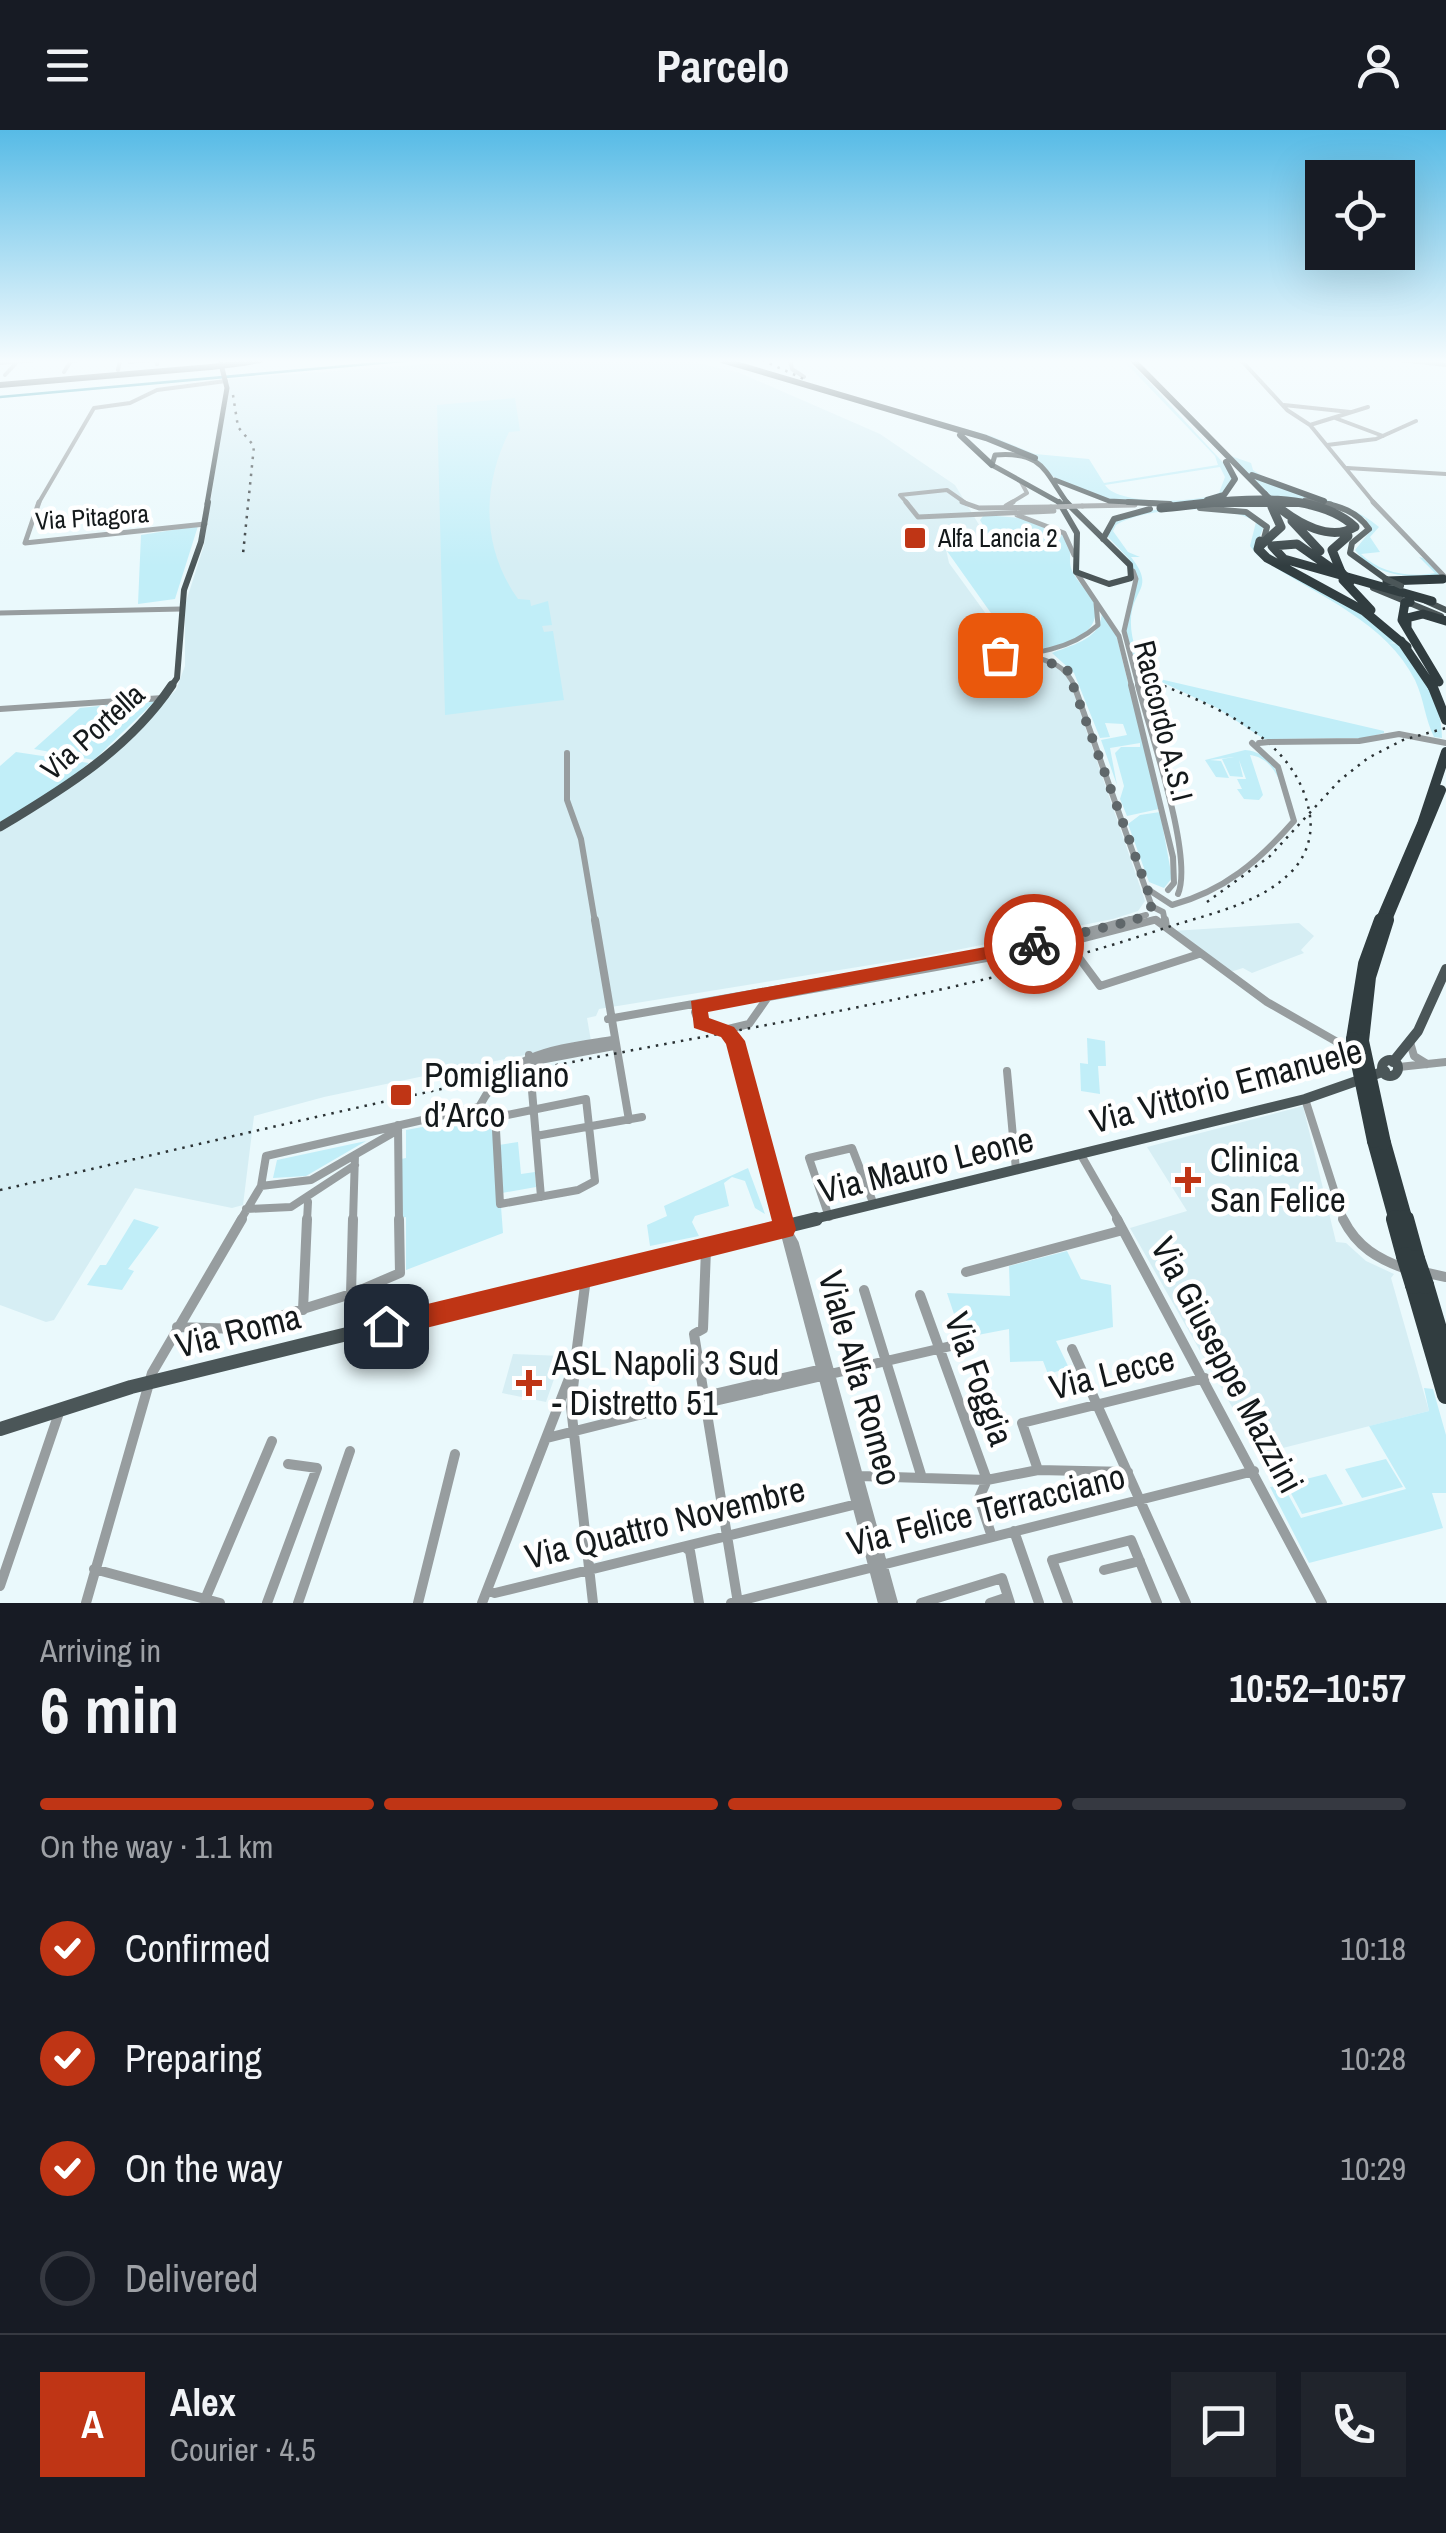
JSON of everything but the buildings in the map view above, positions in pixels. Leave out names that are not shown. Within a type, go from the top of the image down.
[{"type":"highway","points":[[944,429],[970,442],[992,465]]},
{"type":"highway","points":[[955,429],[1035,458]]},
{"type":"highway","points":[[1161,506],[1301,504],[1340,514],[1354,527],[1350,531],[1326,532],[1302,524],[1276,505],[1262,494],[1197,429]]},
{"type":"highway","points":[[1161,506],[1224,494],[1235,479],[1227,459]]},
{"type":"highway","points":[[1227,459],[1260,480],[1342,508]]},
{"type":"highway","points":[[1276,505],[1316,504],[1354,518],[1360,528],[1332,550],[1346,577],[1432,682],[1446,720]]},
{"type":"highway","points":[[1276,505],[1281,527],[1258,549],[1266,558],[1340,595],[1407,647]]},
{"type":"highway","points":[[1276,505],[1418,652],[1441,686]]},
{"type":"highway","points":[[1433,603],[1284,559],[1272,546],[1298,544],[1346,577],[1398,582],[1445,578]]},
{"type":"highway","points":[[1433,603],[1408,603],[1400,614],[1446,698]]},
{"type":"highway","points":[[1407,628],[1406,618],[1414,614],[1446,620]]},
{"type":"highway","points":[[1446,752],[1368,948],[1358,984],[1358,1040],[1379,1142],[1446,1395]]},
{"type":"highway","points":[[1358,1040],[1370,973],[1446,777]]},
{"type":"highway","points":[[1419,1285],[1446,1356]]},
{"type":"main road","name":"Via Portella","points":[[0,827],[88,774],[165,698],[179,672],[181,610],[187,574],[205,524],[216,429]]},
{"type":"main road","points":[[1001,453],[1035,458],[1067,503],[1133,571],[1130,578],[1109,584],[1076,572],[1077,534],[1070,514],[1043,491],[992,465],[992,458],[1001,453]]},
{"type":"main road","points":[[1050,476],[1088,496],[1253,514],[1266,523],[1261,543],[1266,552],[1283,561],[1346,577],[1446,620]]},
{"type":"main road","points":[[1103,539],[1105,528],[1116,516],[1161,506],[1276,505],[1310,500],[1342,508],[1368,524],[1354,552],[1374,568],[1409,579],[1445,578]]},
{"type":"main road","points":[[1361,538],[1349,549],[1352,556],[1446,608]]},
{"type":"main road","points":[[1390,1066],[1410,1042],[1446,969]]},
{"type":"main road","name":"Via Vittorio Emanuele","points":[[1081,1154],[1305,1099],[1390,1066]]},
{"type":"main road","name":"Via Mauro Leone","points":[[785,1229],[1081,1154]]},
{"type":"main road","name":"Via Roma","points":[[0,1429],[150,1382],[785,1229]]},
{"type":"street","name":"Via Pitagora","points":[[82,429],[33,513],[26,543],[205,524]]},
{"type":"street","points":[[1313,429],[1382,513],[1445,578]]},
{"type":"street","points":[[1364,429],[1384,436]]},
{"type":"street","points":[[1326,444],[1384,436],[1399,429]]},
{"type":"street","points":[[1346,468],[1446,474]]},
{"type":"street","points":[[991,511],[1016,502],[1027,492],[1012,476]]},
{"type":"street","points":[[1074,555],[1072,541],[1055,526],[1030,517],[991,511],[964,504],[952,491],[900,496],[918,517],[991,511],[1161,506]]},
{"type":"street","name":"Raccordo A.S.I","points":[[1133,571],[1136,578],[1124,630],[1180,847],[1183,882]]},
{"type":"street","name":"Raccordo A.S.I","points":[[1076,572],[1108,614],[1118,636],[1173,858],[1174,882],[1164,895]]},
{"type":"street","points":[[979,658],[1049,649],[1081,640],[1098,624],[1098,607],[1088,589]]},
{"type":"street","points":[[0,613],[181,610]]},
{"type":"street","points":[[1049,649],[1045,654],[1075,684],[1147,886],[1154,916],[1169,933],[1323,1038],[1390,1066],[1442,1063]]},
{"type":"street","points":[[1020,652],[1058,664]]},
{"type":"street","points":[[0,709],[165,698]]},
{"type":"street","points":[[1147,886],[1178,899],[1196,898],[1246,872],[1294,821],[1278,767],[1252,743],[1359,741],[1399,734],[1446,743]]},
{"type":"street","points":[[568,753],[566,800],[581,839],[608,1019],[629,1120]]},
{"type":"street","points":[[1183,882],[1184,892],[1196,898]]},
{"type":"street","points":[[723,1031],[751,1023],[768,997],[1068,943],[1154,916],[1178,899],[1183,882]]},
{"type":"street","points":[[1164,895],[1178,899]]},
{"type":"street","points":[[608,1019],[1081,935],[1154,916],[1164,895]]},
{"type":"street","points":[[1154,916],[1169,933]]},
{"type":"street","points":[[1068,943],[1100,986],[1197,955]]},
{"type":"street","points":[[754,994],[760,1007]]},
{"type":"street","points":[[696,1018],[702,1003]]},
{"type":"street","points":[[679,1007],[735,1041],[740,1027]]},
{"type":"street","name":"Viale Alfa Romeo","points":[[735,1041],[785,1229],[793,1240],[857,1504],[893,1603]]},
{"type":"street","points":[[1410,1042],[1418,1060],[1442,1063]]},
{"type":"street","points":[[479,1108],[502,1069],[529,1058],[613,1043]]},
{"type":"street","points":[[529,1058],[542,1197]]},
{"type":"street","points":[[1006,1071],[1016,1171]]},
{"type":"street","points":[[86,1603],[150,1382],[176,1327],[260,1186],[266,1156],[479,1108],[506,1114],[586,1099],[594,1181],[578,1190],[500,1204],[496,1130]]},
{"type":"street","points":[[1305,1099],[1338,1218],[1356,1244],[1388,1265],[1446,1277]]},
{"type":"street","points":[[536,1136],[642,1117]]},
{"type":"street","points":[[244,1212],[270,1213],[308,1201],[398,1128]]},
{"type":"street","points":[[176,1327],[239,1329],[391,1279],[402,1269],[398,1128]]},
{"type":"street","points":[[830,1218],[809,1158],[852,1148],[875,1206]]},
{"type":"street","name":"Via Giuseppe Mazzini","points":[[1081,1154],[1205,1378],[1322,1603]]},
{"type":"street","points":[[260,1186],[311,1180],[355,1160]]},
{"type":"street","points":[[350,1294],[355,1160]]},
{"type":"street","points":[[303,1310],[308,1201]]},
{"type":"street","points":[[966,1272],[1123,1230]]},
{"type":"street","points":[[706,1248],[703,1329],[694,1334],[735,1602]]},
{"type":"street","points":[[586,1276],[571,1408],[593,1603]]},
{"type":"street","points":[[864,1290],[922,1478]]},
{"type":"street","name":"Via Foggia","points":[[920,1295],[987,1480],[979,1498],[992,1537]]},
{"type":"street","points":[[706,1399],[964,1343]]},
{"type":"street","points":[[1072,1349],[1186,1603]]},
{"type":"street","points":[[482,1603],[575,1363]]},
{"type":"street","name":"Viale Alfa Romeo","points":[[825,1371],[860,1476],[878,1565]]},
{"type":"street","name":"Via Lecce","points":[[1038,1470],[1022,1423],[1205,1378]]},
{"type":"street","points":[[547,1438],[675,1406]]},
{"type":"street","points":[[0,1586],[60,1408]]},
{"type":"street","points":[[555,1411],[571,1408]]},
{"type":"street","points":[[206,1597],[272,1442]]},
{"type":"street","points":[[298,1603],[350,1451]]},
{"type":"street","points":[[418,1603],[455,1454]]},
{"type":"street","points":[[267,1603],[316,1468],[288,1464]]},
{"type":"street","points":[[860,1476],[987,1480],[1038,1470],[1128,1472]]},
{"type":"street","name":"Via Felice Terracciano","points":[[735,1602],[1254,1470]]},
{"type":"street","name":"Via Quattro Novembre","points":[[487,1590],[495,1594],[590,1572],[857,1504]]},
{"type":"street","points":[[1014,1531],[1039,1603]]},
{"type":"street","points":[[1068,1603],[1052,1560],[1130,1540],[1158,1603]]},
{"type":"street","points":[[688,1549],[699,1603]]},
{"type":"street","points":[[1104,1570],[1140,1561]]},
{"type":"street","points":[[878,1565],[883,1603]]},
{"type":"street","points":[[94,1569],[220,1603]]},
{"type":"street","points":[[921,1603],[1002,1578],[1009,1600],[990,1603]]},
{"type":"shaded area","points":[[222,429],[868,429],[955,485],[987,538],[983,542],[945,545],[949,563],[1013,651],[1058,664],[1067,674],[1145,901],[1138,911],[1113,919],[926,956],[599,1009],[596,1016],[587,1018],[591,1041],[324,1097],[254,1116],[243,1205],[232,1208],[135,1188],[54,1320],[46,1322],[0,1305],[0,830],[87,777],[176,690],[185,666],[185,605],[204,545]]},
{"type":"shaded area","points":[[438,429],[520,429],[509,432],[494,473],[489,515],[492,537],[497,558],[518,599],[530,600],[531,606],[548,601],[552,625],[542,626],[544,632],[553,631],[564,700],[445,715]]},
{"type":"shaded area","points":[[956,429],[991,436],[1035,454],[1089,459],[1104,483],[1218,465],[1215,456],[1189,429],[1228,468],[1233,477],[1223,494],[1188,503],[1120,501],[1079,491],[1008,444]],"holes":[[[1220,467],[1225,477],[1219,493],[1178,500],[1142,499],[1125,497],[1105,485]]]},
{"type":"shaded area","points":[[1231,456],[1251,463],[1253,470],[1268,479],[1350,509],[1365,517],[1379,527],[1370,537],[1380,552],[1361,554],[1377,566],[1405,574],[1435,573],[1419,557],[1443,577],[1395,574],[1373,566],[1355,550],[1371,530],[1365,518],[1318,500],[1274,499]]},
{"type":"shaded area","points":[[1147,510],[1245,512],[1264,526],[1256,546],[1361,610],[1398,642],[1389,643],[1400,644],[1429,688],[1439,712],[1442,738],[1434,737],[1415,680],[1385,640],[1344,608],[1257,555],[1250,546],[1256,522],[1227,512],[1165,511],[1116,525],[1113,531],[1128,552],[1140,557],[1131,557],[1142,576],[1131,620],[1144,674],[1138,673],[1126,631],[1127,610],[1138,579],[1128,558],[1107,536],[1110,523]]},
{"type":"shaded area","points":[[984,515],[1033,519],[1068,537],[1071,568],[1095,608],[1089,629],[1053,647],[1015,647],[947,551],[992,541],[980,520]]},
{"type":"shaded area","points":[[198,526],[175,599],[138,604],[141,535]]},
{"type":"shaded area","points":[[1102,608],[1116,634],[1159,809],[1127,816],[1120,799],[1124,786],[1115,753],[1121,747],[1140,747],[1140,743],[1110,748],[1117,785],[1101,740],[1127,735],[1123,724],[1105,723],[1110,737],[1100,738],[1074,673],[1052,653],[1093,633]]},
{"type":"shaded area","points":[[1151,677],[1384,733],[1365,738],[1264,739],[1217,708]]},
{"type":"shaded area","points":[[156,700],[94,760],[34,749],[80,708]]},
{"type":"shaded area","points":[[1245,750],[1272,764],[1282,783],[1291,814],[1278,777],[1267,763],[1250,755],[1263,795],[1259,800],[1244,799],[1237,789],[1242,789],[1237,779],[1246,779],[1239,760],[1243,777],[1230,776],[1222,759],[1234,757],[1210,760],[1221,761],[1229,778],[1216,777],[1205,760]]},
{"type":"shaded area","points":[[16,752],[89,763],[58,789],[0,822],[0,766]]},
{"type":"shaded area","points":[[1160,812],[1172,878],[1164,888],[1149,882],[1128,824],[1140,815]]},
{"type":"shaded area","points":[[1299,923],[1314,936],[1301,950],[1304,953],[1252,973],[1243,968],[1227,973],[1172,931]]},
{"type":"shaded area","points":[[1087,1038],[1105,1041],[1106,1066],[1098,1066],[1100,1094],[1081,1091],[1080,1063],[1088,1064]]},
{"type":"shaded area","points":[[1303,1106],[1336,1242],[1346,1243],[1366,1261],[1394,1274],[1391,1278],[1429,1411],[1259,1454],[1130,1228],[1187,1211],[1147,1147]]},
{"type":"shaded area","points":[[494,1114],[503,1233],[406,1270],[406,1217],[400,1218],[401,1159],[406,1158],[406,1130]]},
{"type":"shaded area","points":[[366,1141],[306,1176],[273,1178],[277,1160]]},
{"type":"shaded area","points":[[518,1142],[521,1174],[535,1172],[536,1187],[502,1193],[499,1145]]},
{"type":"shaded area","points":[[748,1168],[765,1214],[755,1208],[745,1181],[732,1177],[724,1183],[729,1206],[695,1216],[692,1222],[699,1236],[650,1246],[647,1225],[667,1216],[664,1206]]},
{"type":"shaded area","points":[[134,1219],[159,1227],[128,1269],[134,1271],[122,1290],[87,1285],[100,1265],[106,1265]]},
{"type":"shaded area","points":[[1067,1251],[1081,1279],[1111,1285],[1113,1327],[1056,1341],[1069,1368],[1048,1374],[1043,1361],[1010,1362],[1009,1329],[962,1338],[947,1293],[1010,1296],[1009,1266]]},
{"type":"shaded area","name":"ASL Napoli 3 Sud - Distretto 51","points":[[513,1354],[562,1356],[546,1402],[502,1393]]},
{"type":"shaded area","points":[[1424,1388],[1433,1389],[1446,1435],[1446,1493],[1432,1493],[1443,1528],[1309,1563],[1270,1487],[1283,1485],[1301,1518],[1406,1489],[1369,1426],[1429,1411]]},
{"type":"shaded area","points":[[1386,1459],[1403,1487],[1362,1498],[1345,1469]]},
{"type":"shaded area","points":[[1326,1474],[1343,1504],[1302,1514],[1286,1484]]},
{"type":"railway","points":[[239,429],[254,446],[243,554]]},
{"type":"railway","points":[[1143,678],[1247,726],[1288,764],[1302,788],[1309,813]]},
{"type":"railway","points":[[1309,813],[1340,780],[1368,758],[1403,740],[1446,728]]},
{"type":"railway","points":[[0,1190],[487,1079],[938,990],[1088,952],[1228,908],[1275,886],[1299,863],[1310,832],[1309,813]]},
{"type":"railway","points":[[1207,902],[1269,857],[1309,813]]},
{"type":"way so far","points":[[1000,655],[1020,652],[1067,669],[1153,905],[1136,920],[1034,944]]},
{"type":"place","name":"Alfa Lancia 2","points":[[915,538]]},
{"type":"place","name":"Pomigliano d’Arco","points":[[401,1095]]},
{"type":"place","name":"Clinica San Felice","points":[[1188,1180]]},
{"type":"place","name":"ASL Napoli 3 Sud - Distretto 51","points":[[529,1383]]},
{"type":"route","points":[[386,1326],[785,1229],[735,1041],[728,1032],[700,1023],[696,1018],[698,1006],[800,984],[1034,944]]}]
